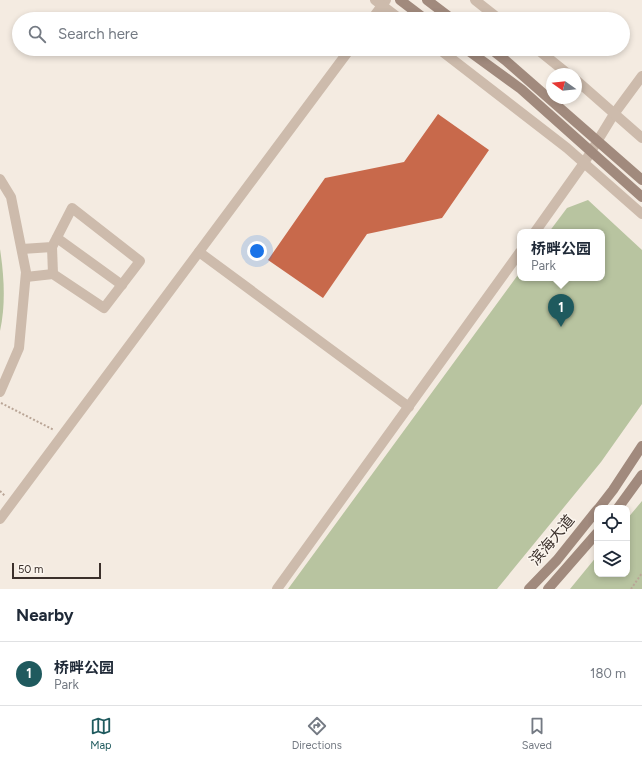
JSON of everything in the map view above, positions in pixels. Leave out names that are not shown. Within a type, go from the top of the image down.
[{"type":"main road","points":[[400,0],[416,12]]},
{"type":"main road","points":[[427,0],[443,12]]},
{"type":"main road","points":[[475,56],[520,90],[642,197]]},
{"type":"main road","points":[[500,56],[642,180]]},
{"type":"main road","name":"滨海大道","points":[[601,505],[642,446]]},
{"type":"main road","points":[[621,505],[642,475]]},
{"type":"main road","name":"滨海大道","points":[[529,589],[557,560],[594,514]]},
{"type":"main road","name":"滨海大道","points":[[548,589],[594,536]]},
{"type":"street","points":[[475,0],[490,12]]},
{"type":"street","points":[[376,12],[381,2],[392,12]]},
{"type":"street","points":[[0,520],[345,56]]},
{"type":"street","points":[[448,56],[584,163],[642,214]]},
{"type":"street","points":[[546,56],[561,68]]},
{"type":"street","points":[[536,229],[584,163],[614,114],[642,76]]},
{"type":"street","points":[[582,85],[642,138]]},
{"type":"street","points":[[0,179],[10,197],[26,272],[19,348],[0,392]]},
{"type":"street","points":[[26,277],[53,274],[104,308],[140,261],[72,208],[54,242],[53,274]]},
{"type":"street","points":[[22,250],[54,242],[122,285]]},
{"type":"street","points":[[199,252],[409,407]]},
{"type":"street","points":[[277,589],[517,256]]},
{"type":"path","points":[[0,402],[63,434]]},
{"type":"path","points":[[631,589],[642,573]]},
{"type":"green space","points":[[588,200],[642,250],[642,404],[601,462],[497,589],[288,589],[517,276],[517,281],[605,281],[605,229],[551,229],[567,208]]},
{"type":"green space","points":[[0,249],[4,290],[0,331]]},
{"type":"green space","points":[[642,501],[642,589],[570,589],[594,560],[594,577],[630,577],[630,515]]},
{"type":"building","points":[[438,114],[489,150],[442,218],[367,234],[323,298],[268,260],[325,178],[404,162]]},
{"type":"place","name":"桥畔公园","points":[[561,327]]}]
